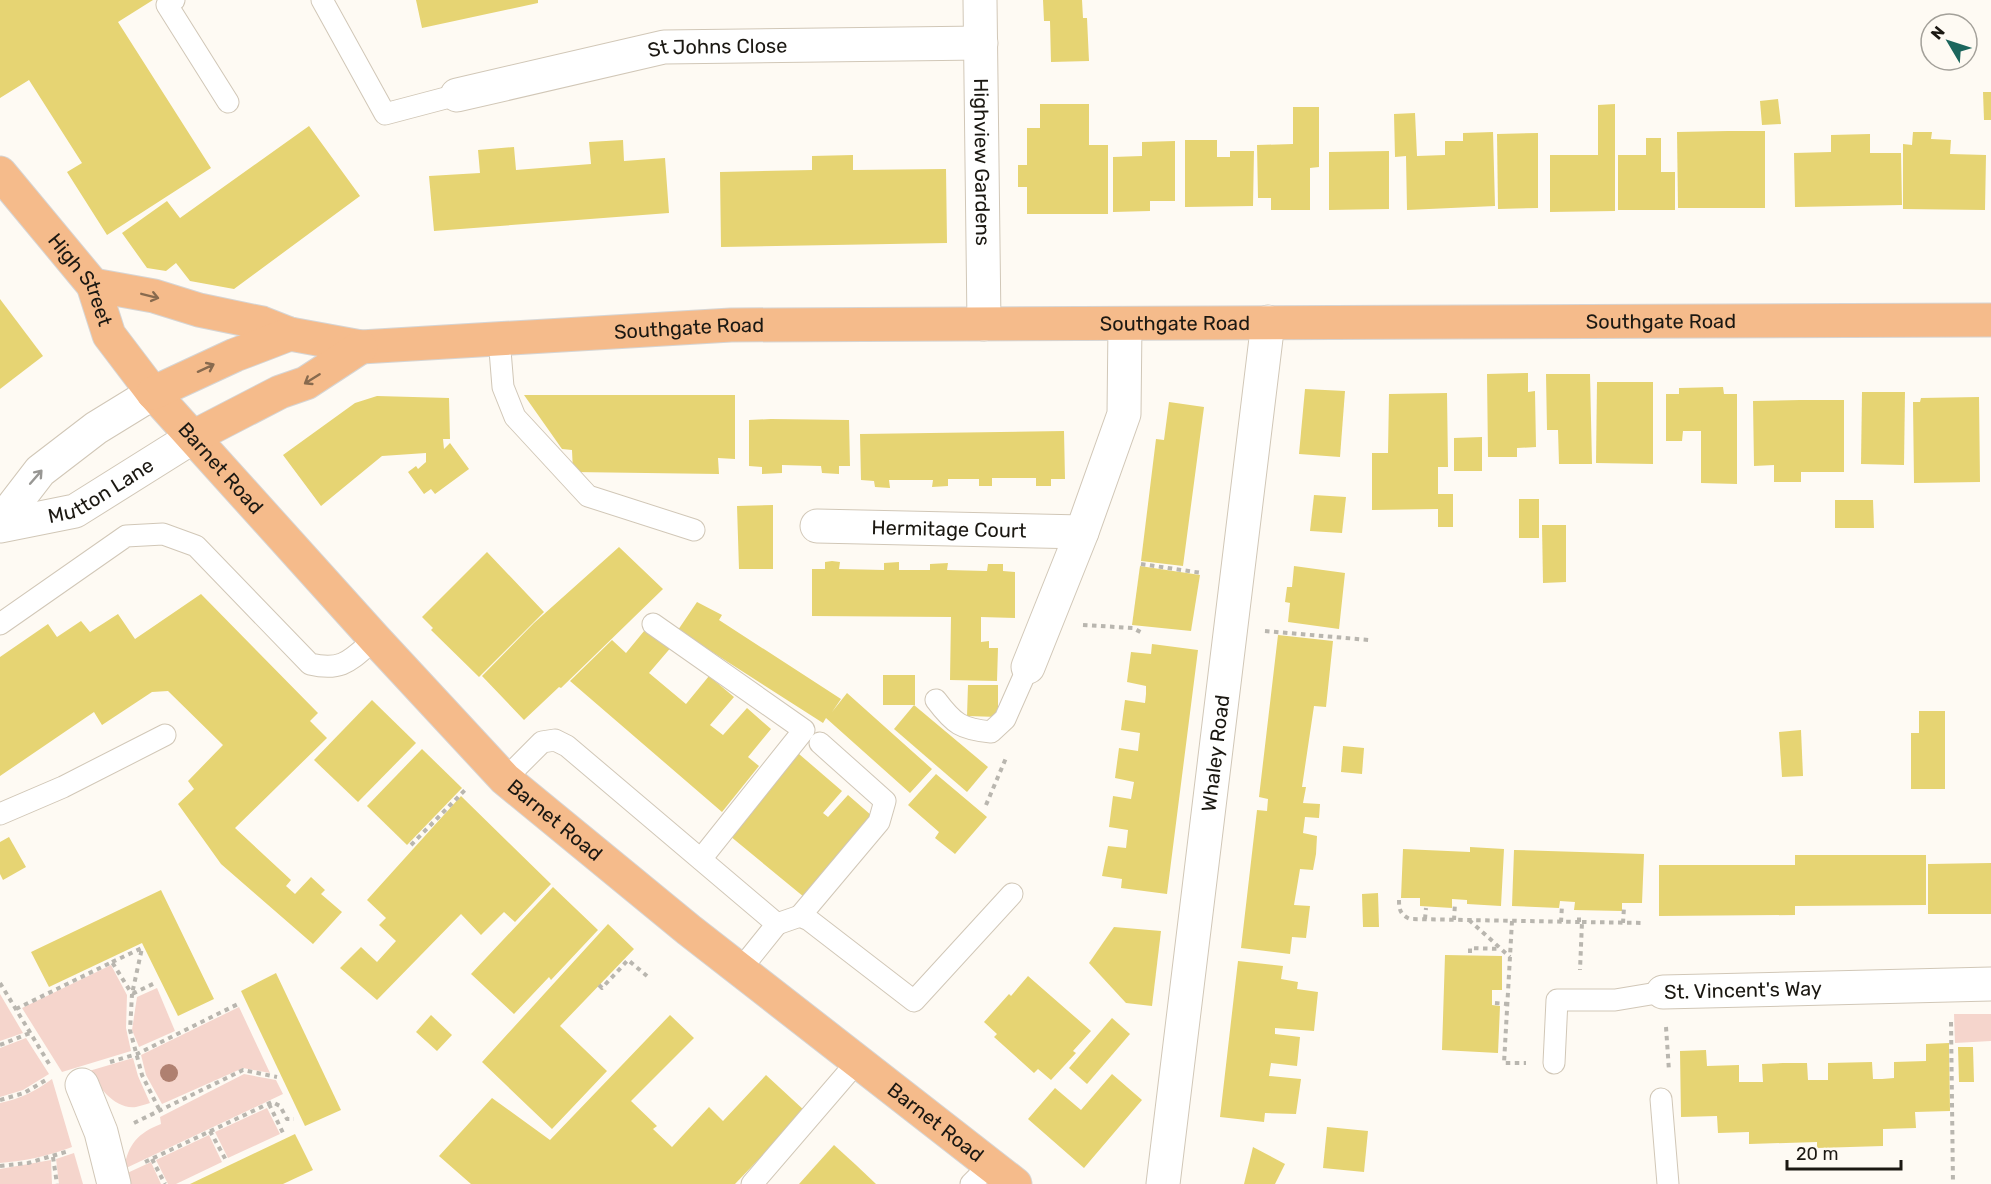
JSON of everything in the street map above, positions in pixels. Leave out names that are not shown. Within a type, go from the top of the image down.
[{"type":"main road","name":"High Street","points":[[0,173],[93,285],[109,335],[153,393]]},
{"type":"main road","name":"Southgate Road","points":[[93,285],[154,296],[183,306],[262,323],[290,334],[361,347],[713,326],[1991,320]]},
{"type":"main road","points":[[153,393],[235,355],[290,334]]},
{"type":"main road","name":"Southgate Road","points":[[193,437],[280,392],[306,383],[361,347]]},
{"type":"main road","name":"Barnet Road","points":[[153,393],[498,772],[740,970],[857,1062],[992,1178]]},
{"type":"street","name":"Highview Gardens","points":[[980,0],[984,324]]},
{"type":"street","name":"St Johns Close","points":[[457,95],[664,47],[981,43]]},
{"type":"street","name":"Whaley Road","points":[[1163,1184],[1268,322]]},
{"type":"street","points":[[1028,667],[1082,532],[1124,414],[1125,324]]},
{"type":"street","name":"Mutton Lane","points":[[0,524],[40,471],[96,428],[153,393]]},
{"type":"street","name":"Mutton Lane","points":[[0,524],[75,511],[193,437]]},
{"type":"street","name":"Hermitage Court","points":[[817,526],[1082,532]]},
{"type":"street","name":"St. Vincent's Way","points":[[1663,992],[1991,984]]},
{"type":"street","points":[[72,1077],[103,1138],[113,1181]]},
{"type":"lane","points":[[174,0],[167,5],[228,102]]},
{"type":"lane","points":[[322,0],[385,114],[457,95]]},
{"type":"lane","points":[[499,338],[503,387],[515,417],[588,496],[694,530]]},
{"type":"lane","points":[[0,624],[126,536],[163,534],[196,546],[310,664],[325,668],[344,665],[375,639]]},
{"type":"lane","points":[[653,624],[804,730],[701,859]]},
{"type":"lane","points":[[936,700],[947,714],[968,730],[991,732],[1005,719],[1028,667]]},
{"type":"lane","points":[[0,814],[63,787],[165,735]]},
{"type":"lane","points":[[498,772],[542,742],[555,740],[567,746],[777,924]]},
{"type":"lane","points":[[740,970],[777,924],[800,916],[879,822],[885,801],[820,744]]},
{"type":"lane","points":[[800,916],[809,920],[914,1001],[1012,894]]},
{"type":"lane","name":"St. Vincent's Way","points":[[1554,1063],[1557,1000],[1615,999],[1663,992]]},
{"type":"lane","points":[[752,1184],[857,1062]]},
{"type":"lane","points":[[1661,1099],[1668,1184]]},
{"type":"path","points":[[1141,564],[1237,578]]},
{"type":"path","points":[[1232,628],[1369,640]]},
{"type":"path","points":[[411,845],[498,772]]},
{"type":"path","points":[[1399,900],[1399,909],[1405,917],[1425,919],[1644,923]]},
{"type":"path","points":[[1454,920],[1455,903]]},
{"type":"path","points":[[1561,922],[1562,905]]},
{"type":"path","points":[[1623,923],[1624,907]]},
{"type":"path","points":[[1425,919],[1426,908]]},
{"type":"path","points":[[1579,914],[1581,922],[1579,1001]]},
{"type":"path","points":[[1469,920],[1510,957]]},
{"type":"path","points":[[1512,921],[1504,1063],[1554,1063]]},
{"type":"path","points":[[16,1010],[142,948],[132,994],[130,1030],[142,1075],[160,1111]]},
{"type":"path","points":[[1470,953],[1470,948],[1501,949]]},
{"type":"path","points":[[599,986],[602,988],[628,960],[647,976]]},
{"type":"path","points":[[112,962],[132,994]]},
{"type":"path","points":[[132,994],[157,982]]},
{"type":"path","points":[[0,983],[30,1032],[72,1077]]},
{"type":"path","points":[[1951,985],[1953,1184]]},
{"type":"path","points":[[1661,1099],[1671,1085],[1663,992]]},
{"type":"path","points":[[0,1100],[137,1054],[240,1003]]},
{"type":"path","points":[[1495,1003],[1508,1004]]},
{"type":"path","points":[[0,1045],[30,1032]]},
{"type":"path","points":[[0,1166],[53,1157],[103,1138],[243,1070],[277,1077]]},
{"type":"path","points":[[113,1181],[152,1159],[272,1102],[280,1106],[287,1119],[294,1119]]},
{"type":"path","points":[[269,1104],[284,1135]]},
{"type":"path","points":[[210,1131],[227,1162]]},
{"type":"path","points":[[53,1157],[57,1184]]},
{"type":"path","points":[[152,1159],[165,1184]]},
{"type":"shaded area","points":[[111,965],[127,995],[126,1028],[131,1051],[62,1072],[22,1008]]},
{"type":"shaded area","points":[[157,988],[175,1031],[139,1047],[132,1030],[137,997]]},
{"type":"shaded area","points":[[0,994],[23,1033],[0,1041]]},
{"type":"shaded area","points":[[239,1007],[270,1073],[243,1068],[162,1104],[146,1075],[141,1055]]},
{"type":"shaded area","points":[[1954,1014],[1991,1014],[1991,1041],[1955,1043]]},
{"type":"shaded area","points":[[26,1038],[49,1074],[23,1090],[0,1097],[0,1048]]},
{"type":"shaded area","points":[[133,1058],[150,1103],[128,1107],[108,1096],[89,1071]]},
{"type":"shaded area","points":[[244,1074],[276,1080],[283,1094],[124,1169],[128,1153],[135,1140],[146,1131],[161,1124],[160,1117]]},
{"type":"shaded area","points":[[52,1079],[72,1147],[36,1158],[0,1163],[0,1103],[28,1094]]},
{"type":"shaded area","points":[[267,1108],[280,1134],[228,1158],[215,1132]]},
{"type":"shaded area","points":[[209,1135],[222,1162],[176,1184],[168,1184],[156,1160]]},
{"type":"shaded area","points":[[74,1153],[83,1184],[59,1184],[56,1159]]},
{"type":"shaded area","points":[[51,1160],[52,1184],[0,1184],[0,1169]]},
{"type":"shaded area","points":[[151,1162],[161,1184],[124,1184],[123,1175]]},
{"type":"building","points":[[0,0],[153,0],[118,22],[211,168],[107,235],[67,172],[82,163],[29,80],[0,98]]},
{"type":"building","points":[[416,0],[538,0],[538,3],[422,28]]},
{"type":"building","points":[[1043,0],[1082,0],[1083,18],[1087,18],[1089,61],[1051,62],[1050,21],[1044,21]]},
{"type":"building","points":[[1983,92],[1991,92],[1991,120],[1984,120]]},
{"type":"building","points":[[1778,99],[1781,124],[1762,125],[1760,101]]},
{"type":"building","points":[[1040,104],[1089,104],[1089,145],[1108,145],[1108,214],[1027,214],[1027,187],[1018,187],[1018,165],[1027,165],[1027,128],[1040,128]]},
{"type":"building","points":[[1615,104],[1615,211],[1550,212],[1550,155],[1598,155],[1598,105]]},
{"type":"building","points":[[1293,107],[1319,107],[1319,167],[1310,168],[1310,210],[1271,210],[1271,198],[1258,198],[1257,145],[1293,144]]},
{"type":"building","points":[[1415,113],[1417,156],[1445,155],[1445,141],[1463,141],[1463,133],[1493,132],[1495,206],[1407,210],[1406,156],[1395,157],[1394,114]]},
{"type":"building","points":[[309,126],[360,196],[234,289],[190,281],[176,263],[166,271],[147,268],[122,233],[167,201],[180,218]]},
{"type":"building","points":[[1765,131],[1765,208],[1678,208],[1677,132]]},
{"type":"building","points":[[1913,132],[1932,132],[1931,139],[1951,140],[1950,154],[1986,155],[1985,210],[1903,209],[1903,144],[1912,145]]},
{"type":"building","points":[[1538,133],[1538,208],[1498,209],[1497,134]]},
{"type":"building","points":[[1870,134],[1870,153],[1901,153],[1902,205],[1795,207],[1794,153],[1831,152],[1831,135]]},
{"type":"building","points":[[1646,138],[1661,138],[1661,172],[1675,172],[1675,210],[1618,210],[1618,155],[1646,155]]},
{"type":"building","points":[[623,140],[624,161],[665,158],[669,213],[434,231],[429,176],[480,173],[478,150],[514,147],[516,170],[591,164],[589,142]]},
{"type":"building","points":[[1185,140],[1217,140],[1217,157],[1230,157],[1230,151],[1254,151],[1253,206],[1185,207]]},
{"type":"building","points":[[1175,141],[1175,201],[1150,201],[1150,211],[1113,212],[1113,157],[1142,156],[1142,142]]},
{"type":"building","points":[[1389,151],[1389,209],[1329,210],[1329,152]]},
{"type":"building","points":[[853,155],[853,170],[946,169],[947,243],[721,247],[720,172],[812,170],[812,156]]},
{"type":"building","points":[[0,299],[43,356],[0,389]]},
{"type":"building","points":[[1528,373],[1528,392],[1535,391],[1536,447],[1517,448],[1517,457],[1488,457],[1487,374]]},
{"type":"building","points":[[1546,374],[1590,374],[1592,464],[1559,464],[1558,430],[1547,430]]},
{"type":"building","points":[[1597,382],[1653,382],[1653,464],[1596,463]]},
{"type":"building","points":[[1723,387],[1724,394],[1737,394],[1737,484],[1701,483],[1701,431],[1683,431],[1682,441],[1666,441],[1666,394],[1679,394],[1679,388]]},
{"type":"building","points":[[1305,389],[1345,391],[1340,457],[1299,454]]},
{"type":"building","points":[[1862,392],[1905,392],[1904,465],[1861,464]]},
{"type":"building","points":[[1447,393],[1448,467],[1438,467],[1438,494],[1453,494],[1453,527],[1438,527],[1438,509],[1372,510],[1372,453],[1388,453],[1389,394]]},
{"type":"building","points":[[524,395],[735,395],[735,459],[718,458],[719,474],[573,472],[572,450],[562,449]]},
{"type":"building","points":[[377,396],[449,398],[450,439],[443,439],[444,449],[450,443],[469,469],[435,494],[431,489],[424,494],[408,472],[416,466],[418,469],[426,462],[426,453],[382,456],[321,506],[283,455],[355,403]]},
{"type":"building","points":[[1979,397],[1980,482],[1914,483],[1913,402],[1920,402],[1921,398]]},
{"type":"building","points":[[1844,400],[1844,472],[1801,472],[1801,482],[1774,482],[1774,465],[1754,466],[1753,401]]},
{"type":"building","points":[[1169,402],[1204,407],[1183,566],[1141,561],[1156,439],[1164,440]]},
{"type":"building","points":[[749,420],[849,420],[850,466],[839,466],[839,474],[822,473],[821,466],[782,465],[782,473],[762,474],[762,467],[749,466]]},
{"type":"building","points":[[1064,431],[1065,479],[1051,479],[1051,486],[1036,486],[1036,478],[992,478],[992,486],[979,486],[979,479],[948,479],[948,486],[932,487],[933,480],[889,480],[890,488],[875,487],[874,481],[861,480],[860,434]]},
{"type":"building","points":[[1482,437],[1482,471],[1454,471],[1454,438]]},
{"type":"building","points":[[1314,495],[1346,497],[1342,533],[1310,531]]},
{"type":"building","points":[[1519,499],[1539,499],[1539,538],[1519,538]]},
{"type":"building","points":[[1835,500],[1873,500],[1874,528],[1835,528]]},
{"type":"building","points":[[773,505],[773,569],[739,569],[737,506]]},
{"type":"building","points":[[1542,525],[1566,525],[1566,582],[1543,583]]},
{"type":"building","points":[[619,547],[663,589],[561,688],[559,687],[524,720],[482,676],[534,623]]},
{"type":"building","points":[[487,552],[544,612],[479,677],[431,630],[433,628],[422,617]]},
{"type":"building","points":[[825,562],[840,562],[839,569],[884,570],[884,563],[899,562],[899,570],[930,570],[930,564],[948,563],[947,570],[987,571],[988,564],[1003,564],[1003,571],[1015,572],[1015,618],[981,617],[981,642],[989,641],[989,648],[998,648],[997,681],[950,680],[951,617],[812,616],[812,569],[825,569]]},
{"type":"building","points":[[1140,566],[1200,575],[1191,631],[1132,625]]},
{"type":"building","points":[[1294,566],[1345,573],[1339,629],[1288,622],[1290,603],[1285,602],[1287,587],[1292,587]]},
{"type":"building","points":[[201,594],[318,713],[310,721],[327,738],[235,828],[291,880],[286,886],[295,894],[311,877],[325,890],[321,894],[342,912],[313,944],[221,864],[178,804],[194,789],[188,781],[223,745],[168,691],[152,692],[102,725],[94,712],[0,776],[0,657],[48,624],[57,637],[81,621],[90,632],[118,614],[135,639]]},
{"type":"building","points":[[697,602],[722,615],[719,620],[841,699],[832,712],[847,693],[932,769],[910,793],[826,718],[823,723],[678,630]]},
{"type":"building","points":[[649,625],[673,645],[649,673],[686,704],[709,676],[734,697],[710,725],[723,735],[747,708],[771,729],[748,757],[759,766],[722,812],[570,681],[612,640],[626,653]]},
{"type":"building","points":[[1278,635],[1333,641],[1326,707],[1314,706],[1302,787],[1306,787],[1303,803],[1320,804],[1319,818],[1305,817],[1303,833],[1317,836],[1316,854],[1313,870],[1300,869],[1294,905],[1310,906],[1306,938],[1292,937],[1290,954],[1241,948],[1257,810],[1267,811],[1268,799],[1259,797]]},
{"type":"building","points":[[1152,644],[1198,650],[1167,894],[1121,888],[1122,879],[1102,876],[1108,846],[1126,848],[1128,830],[1109,827],[1113,796],[1131,799],[1134,782],[1115,778],[1119,748],[1138,751],[1140,733],[1121,730],[1125,700],[1145,703],[1146,686],[1127,682],[1131,652],[1151,654]]},
{"type":"building","points":[[883,675],[915,675],[915,705],[883,705]]},
{"type":"building","points":[[968,685],[998,685],[998,717],[967,716]]},
{"type":"building","points":[[372,700],[416,743],[358,802],[314,760]]},
{"type":"building","points":[[914,705],[988,767],[967,792],[894,729]]},
{"type":"building","points":[[1919,711],[1945,711],[1945,789],[1911,789],[1911,733],[1919,733]]},
{"type":"building","points":[[1801,730],[1803,776],[1782,777],[1779,732]]},
{"type":"building","points":[[1343,746],[1364,748],[1362,774],[1341,772]]},
{"type":"building","points":[[422,749],[462,788],[407,845],[367,806]]},
{"type":"building","points":[[799,754],[842,791],[823,813],[828,817],[848,795],[871,815],[804,897],[730,836]]},
{"type":"building","points":[[936,774],[987,817],[955,854],[935,838],[939,832],[908,805]]},
{"type":"building","points":[[461,796],[551,884],[515,922],[504,912],[481,935],[461,914],[377,1000],[340,968],[361,947],[377,962],[396,941],[379,925],[386,918],[367,900]]},
{"type":"building","points":[[9,837],[26,867],[3,880],[0,874],[0,842]]},
{"type":"building","points":[[1470,847],[1504,849],[1501,906],[1467,904],[1467,900],[1452,899],[1452,908],[1420,906],[1420,898],[1401,898],[1403,849],[1470,852]]},
{"type":"building","points":[[1514,850],[1644,854],[1642,903],[1622,903],[1622,911],[1574,910],[1575,902],[1560,901],[1559,908],[1512,906]]},
{"type":"building","points":[[1795,855],[1926,855],[1926,905],[1795,906],[1795,915],[1659,916],[1659,865],[1795,865]]},
{"type":"building","points":[[1991,863],[1991,914],[1928,914],[1928,864]]},
{"type":"building","points":[[553,887],[598,930],[551,980],[549,977],[514,1014],[471,974]]},
{"type":"building","points":[[161,890],[214,999],[178,1016],[142,943],[49,987],[31,952]]},
{"type":"building","points":[[1378,893],[1379,927],[1363,927],[1362,894]]},
{"type":"building","points":[[608,924],[634,949],[560,1026],[607,1071],[552,1129],[482,1062]]},
{"type":"building","points":[[1114,927],[1161,931],[1152,1006],[1126,1003],[1089,963]]},
{"type":"building","points":[[1445,955],[1502,956],[1502,990],[1492,990],[1492,1005],[1500,1006],[1498,1053],[1442,1050]]},
{"type":"building","points":[[1238,961],[1283,966],[1281,979],[1298,982],[1297,989],[1318,992],[1314,1031],[1275,1028],[1275,1034],[1300,1037],[1297,1066],[1271,1063],[1269,1076],[1301,1079],[1296,1114],[1265,1113],[1264,1122],[1220,1117]]},
{"type":"building","points":[[276,973],[341,1110],[305,1126],[241,991]]},
{"type":"building","points":[[1028,976],[1091,1031],[1073,1051],[1076,1053],[1051,1080],[1038,1069],[1034,1073],[994,1037],[997,1034],[984,1022]]},
{"type":"building","points":[[431,1015],[452,1035],[437,1051],[416,1032]]},
{"type":"building","points":[[670,1015],[694,1038],[631,1101],[657,1126],[653,1129],[672,1147],[709,1107],[723,1121],[766,1075],[805,1111],[735,1184],[471,1184],[439,1156],[492,1098],[550,1140]]},
{"type":"building","points":[[1112,1018],[1130,1034],[1087,1084],[1069,1068]]},
{"type":"building","points":[[1949,1043],[1950,1111],[1915,1112],[1916,1128],[1883,1129],[1883,1146],[1817,1148],[1817,1142],[1749,1144],[1749,1132],[1718,1133],[1717,1116],[1681,1117],[1680,1051],[1706,1050],[1707,1066],[1739,1065],[1739,1082],[1763,1082],[1762,1064],[1783,1063],[1807,1063],[1808,1080],[1828,1080],[1828,1063],[1872,1062],[1873,1079],[1882,1079],[1894,1078],[1894,1062],[1926,1061],[1926,1044]]},
{"type":"building","points":[[1958,1047],[1973,1047],[1974,1082],[1959,1082]]},
{"type":"building","points":[[1112,1074],[1142,1100],[1084,1168],[1028,1119],[1055,1088],[1081,1110]]},
{"type":"building","points":[[1327,1127],[1368,1131],[1364,1172],[1323,1168]]},
{"type":"building","points":[[295,1134],[313,1170],[283,1184],[190,1184]]},
{"type":"building","points":[[834,1145],[856,1165],[876,1184],[799,1184]]},
{"type":"building","points":[[1253,1147],[1285,1164],[1275,1184],[1244,1184]]}]
